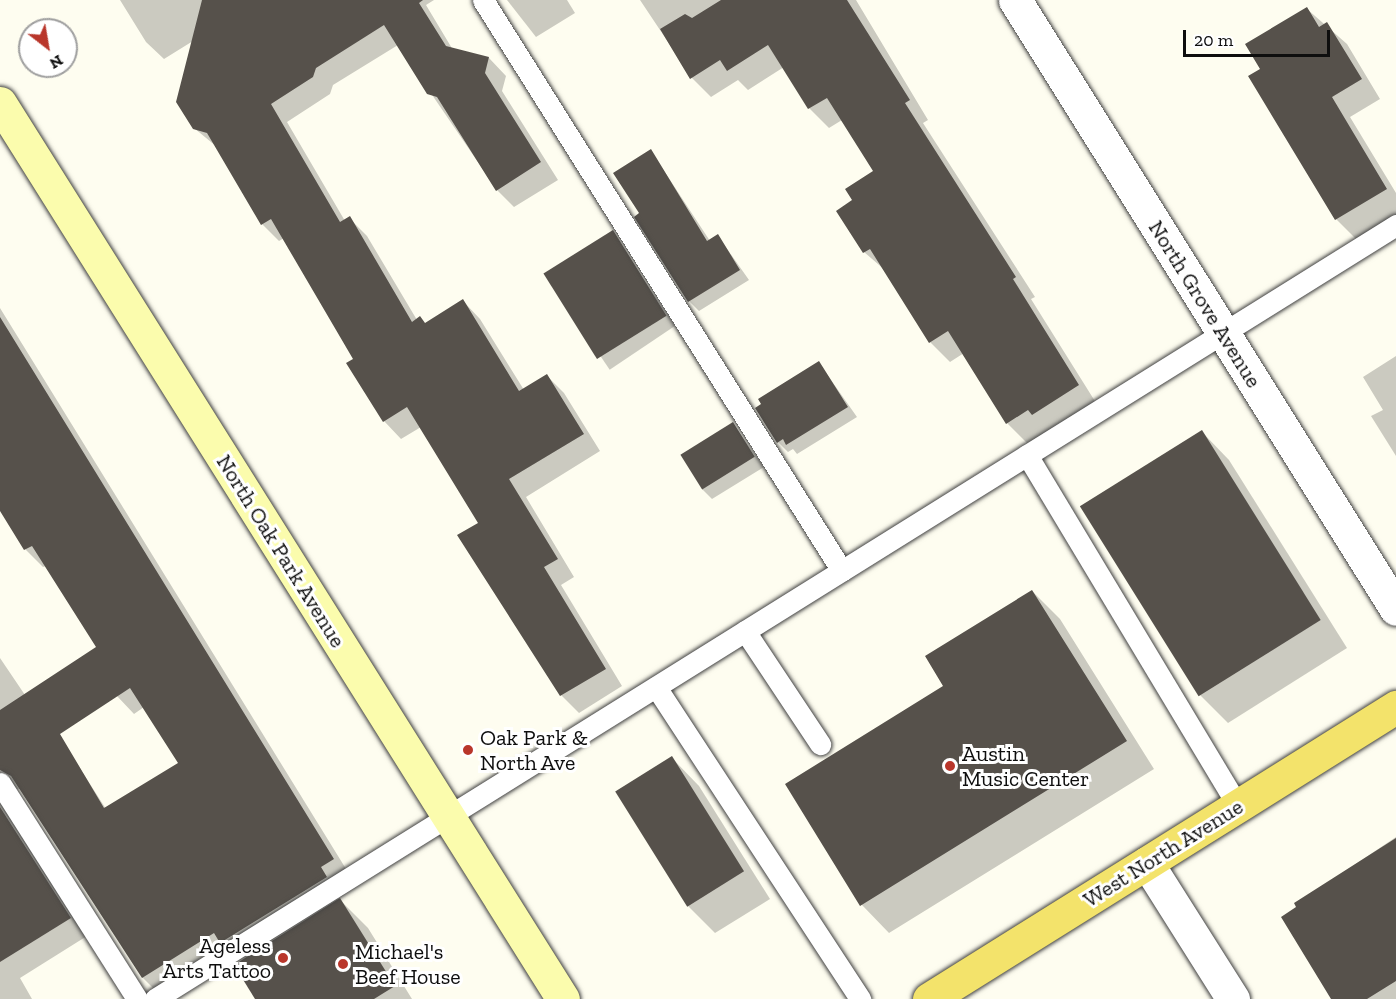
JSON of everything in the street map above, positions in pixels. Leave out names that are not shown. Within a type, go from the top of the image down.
[{"type":"main road","name":"West North Avenue","points":[[929,999],[1396,707]]},
{"type":"street","name":"North Grove Avenue","points":[[1015,0],[1396,609]]},
{"type":"street","name":"North Oak Park Avenue","points":[[0,103],[563,999]]},
{"type":"street","points":[[1147,863],[1233,999]]},
{"type":"lane","points":[[483,0],[842,571]]},
{"type":"lane","points":[[155,999],[1396,225]]},
{"type":"lane","points":[[1027,455],[1238,806]]},
{"type":"lane","points":[[745,631],[820,744]]},
{"type":"lane","points":[[656,687],[860,999]]},
{"type":"lane","points":[[0,783],[137,999]]},
{"type":"building","points":[[202,0],[423,0],[419,3],[446,46],[489,57],[485,73],[541,162],[496,191],[437,97],[427,94],[384,25],[316,68],[313,77],[271,104],[340,222],[350,216],[412,322],[420,316],[425,323],[463,299],[519,391],[547,374],[584,434],[509,479],[558,559],[544,567],[606,669],[560,696],[457,535],[478,523],[407,407],[383,422],[346,363],[353,359],[271,219],[261,225],[207,133],[193,129],[176,102]]},
{"type":"building","points":[[721,0],[847,0],[910,100],[905,103],[1016,277],[1013,279],[1079,385],[1032,415],[1028,410],[1006,424],[948,331],[929,343],[870,249],[863,253],[836,211],[852,200],[845,189],[873,171],[827,98],[808,109],[768,45],[727,71],[720,60],[690,79],[660,29],[685,14],[692,18]]},
{"type":"building","points":[[1307,7],[1319,27],[1327,22],[1362,79],[1332,97],[1387,189],[1335,220],[1248,76],[1260,69],[1245,44]]},
{"type":"building","points":[[651,149],[707,241],[718,234],[740,270],[688,302],[634,217],[639,213],[613,173]]},
{"type":"building","points":[[613,230],[667,316],[597,359],[543,273]]},
{"type":"building","points":[[0,317],[334,859],[321,867],[327,877],[220,943],[214,933],[142,978],[11,776],[0,770],[0,710],[96,647],[32,546],[24,550],[0,511]],"holes":[[[130,688],[178,763],[104,808],[60,734]]]},
{"type":"building","points":[[819,361],[848,407],[786,445],[783,439],[777,443],[755,408],[761,404],[758,399]]},
{"type":"building","points":[[733,422],[755,457],[702,490],[680,455]]},
{"type":"building","points":[[1202,430],[1321,620],[1199,696],[1080,506]]},
{"type":"building","points":[[1032,590],[1127,741],[860,906],[785,784],[943,686],[925,656]]},
{"type":"building","points":[[672,756],[744,871],[687,907],[615,792]]},
{"type":"building","points":[[0,807],[71,918],[0,962]]},
{"type":"building","points":[[1396,838],[1396,981],[1367,999],[1331,999],[1281,917],[1296,907],[1294,903]]},
{"type":"building","points":[[340,898],[395,986],[374,999],[255,999],[234,965]]},
{"type":"place","name":"Oak Park & North Ave","points":[[468,750]]},
{"type":"place","name":"Austin Music Center","points":[[950,766]]},
{"type":"place","name":"Ageless Arts Tattoo","points":[[283,958]]},
{"type":"place","name":"Michael's Beef House","points":[[343,964]]}]
